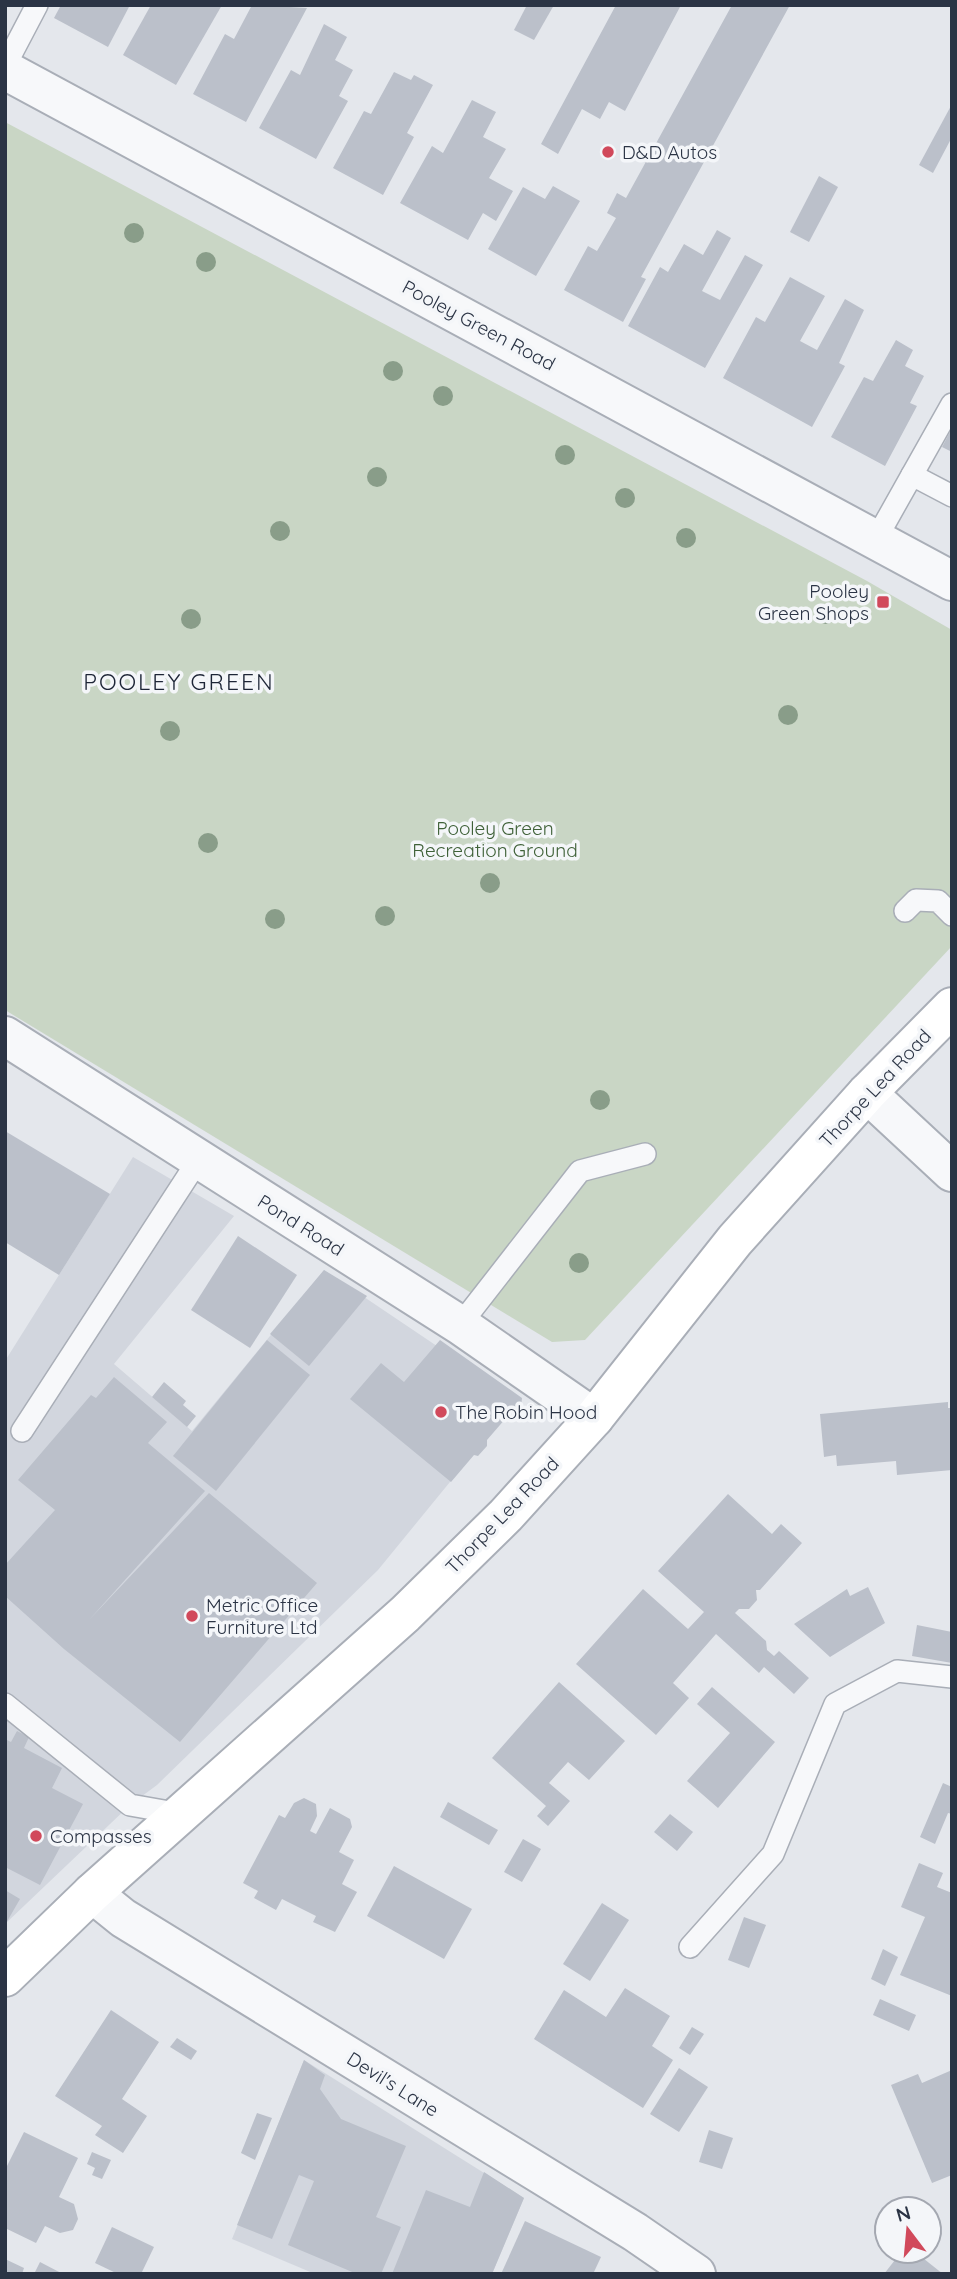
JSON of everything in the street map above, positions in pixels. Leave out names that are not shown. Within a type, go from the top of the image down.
[{"type":"main road","name":"Thorpe Lea Road","points":[[5,1978],[92,1893],[405,1615],[506,1515],[594,1418],[735,1240],[867,1093],[952,1007]]},
{"type":"street","name":"Pooley Green Road","points":[[5,68],[952,581]]},
{"type":"street","name":"Pond Road","points":[[5,1037],[460,1325],[594,1418]]},
{"type":"street","points":[[867,1093],[952,1172]]},
{"type":"street","name":"Devil's Lane","points":[[92,1893],[123,1918],[635,2232],[696,2274]]},
{"type":"lane","points":[[5,68],[37,5]]},
{"type":"lane","points":[[876,539],[952,404]]},
{"type":"lane","points":[[912,475],[952,496]]},
{"type":"lane","points":[[905,911],[916,900],[938,901],[952,915]]},
{"type":"lane","points":[[460,1325],[580,1171],[645,1154]]},
{"type":"lane","points":[[22,1431],[199,1159]]},
{"type":"lane","points":[[690,1947],[774,1854],[835,1704],[897,1671],[952,1677]]},
{"type":"lane","points":[[5,1704],[130,1805],[181,1814]]},
{"type":"shaded area","points":[[133,1157],[234,1216],[114,1364],[192,1431],[324,1270],[517,1400],[378,1570],[157,1785],[130,1805],[5,1924],[5,1361]]},
{"type":"shaded area","points":[[304,2060],[524,2198],[492,2274],[315,2274],[232,2239]]},
{"type":"green space","name":"Pooley Green Recreation Ground","points":[[5,122],[867,581],[952,630],[952,946],[585,1340],[552,1342],[5,1010]]},
{"type":"building","points":[[61,5],[130,5],[108,47],[54,18]]},
{"type":"building","points":[[151,5],[222,5],[176,85],[123,55]]},
{"type":"building","points":[[252,5],[307,8],[246,122],[193,94],[225,34],[234,39]]},
{"type":"building","points":[[527,5],[554,5],[534,40],[514,30]]},
{"type":"building","points":[[616,5],[681,5],[625,111],[609,102],[600,119],[582,109],[558,154],[541,144]]},
{"type":"building","points":[[732,5],[790,5],[641,277],[646,279],[623,322],[564,290],[588,246],[597,251],[616,218],[607,213],[617,193],[626,198]]},
{"type":"building","points":[[324,24],[347,37],[335,60],[353,70],[339,96],[348,101],[316,159],[259,128],[291,70],[300,75]]},
{"type":"building","points":[[394,72],[411,80],[414,75],[433,85],[407,133],[414,137],[383,195],[333,168],[364,111],[371,114]]},
{"type":"building","points":[[472,100],[496,112],[483,137],[506,149],[489,178],[513,191],[496,221],[483,213],[468,240],[400,203],[432,146],[443,153]]},
{"type":"building","points":[[952,104],[952,137],[933,173],[919,165]]},
{"type":"building","points":[[819,176],[838,187],[809,242],[790,232]]},
{"type":"building","points":[[553,186],[580,201],[536,276],[488,249],[523,187],[545,199]]},
{"type":"building","points":[[717,230],[731,238],[702,291],[720,300],[745,255],[763,265],[705,368],[628,326],[660,267],[668,272],[684,244],[703,255]]},
{"type":"building","points":[[790,277],[825,296],[800,341],[817,350],[845,299],[864,310],[839,363],[845,366],[812,427],[723,378],[756,317],[765,322]]},
{"type":"building","points":[[896,340],[913,350],[905,366],[924,376],[910,403],[917,406],[885,466],[831,437],[864,377],[873,381]]},
{"type":"building","points":[[952,428],[952,452],[942,447]]},
{"type":"building","points":[[5,1131],[110,1194],[59,1275],[5,1242]]},
{"type":"building","points":[[238,1236],[297,1275],[250,1348],[191,1310]]},
{"type":"building","points":[[324,1270],[367,1296],[309,1366],[270,1334]]},
{"type":"building","points":[[267,1340],[310,1375],[216,1491],[173,1456]]},
{"type":"building","name":"The Robin Hood","points":[[440,1340],[522,1398],[521,1407],[511,1418],[506,1418],[487,1440],[487,1446],[478,1456],[474,1455],[451,1482],[350,1399],[381,1363],[404,1382]]},
{"type":"building","points":[[114,1377],[167,1422],[148,1443],[205,1491],[89,1620],[209,1493],[317,1583],[180,1742],[64,1649],[5,1596],[5,1565],[55,1510],[18,1480],[91,1395],[96,1398]]},
{"type":"building","points":[[164,1382],[186,1401],[183,1405],[196,1416],[187,1427],[152,1397]]},
{"type":"building","points":[[948,1402],[948,1408],[952,1408],[952,1470],[897,1475],[896,1461],[837,1466],[836,1455],[824,1457],[820,1414]]},
{"type":"building","points":[[728,1494],[772,1534],[781,1524],[802,1543],[760,1590],[756,1590],[757,1600],[749,1609],[739,1609],[735,1613],[766,1641],[767,1650],[774,1656],[779,1651],[809,1678],[794,1694],[764,1667],[759,1673],[716,1634],[673,1683],[689,1698],[656,1735],[576,1664],[643,1589],[688,1629],[704,1612],[658,1571]]},
{"type":"building","points":[[868,1587],[885,1623],[830,1657],[794,1624],[847,1589],[850,1596]]},
{"type":"building","points":[[917,1625],[952,1632],[952,1663],[912,1656]]},
{"type":"building","points":[[559,1682],[625,1741],[589,1780],[568,1762],[549,1783],[570,1801],[548,1826],[537,1816],[546,1806],[492,1758]]},
{"type":"building","points":[[712,1687],[775,1742],[718,1808],[687,1781],[730,1733],[697,1704]]},
{"type":"building","name":"Compasses","points":[[17,1731],[29,1737],[24,1748],[62,1768],[52,1788],[83,1804],[40,1885],[5,1867],[5,1739],[11,1742]]},
{"type":"building","points":[[943,1783],[952,1787],[952,1814],[948,1813],[935,1844],[920,1837]]},
{"type":"building","points":[[304,1798],[316,1804],[317,1816],[310,1831],[316,1834],[330,1808],[350,1819],[352,1827],[339,1852],[354,1860],[342,1884],[357,1892],[335,1932],[313,1922],[316,1916],[282,1899],[276,1910],[254,1898],[258,1891],[243,1883],[279,1815],[285,1818],[294,1803]]},
{"type":"building","points":[[448,1802],[498,1830],[489,1845],[440,1817]]},
{"type":"building","points":[[670,1814],[693,1832],[677,1851],[654,1832]]},
{"type":"building","points":[[523,1839],[541,1849],[522,1882],[504,1872]]},
{"type":"building","points":[[919,1863],[943,1873],[937,1887],[952,1893],[952,1996],[900,1975],[925,1917],[901,1907]]},
{"type":"building","points":[[394,1866],[472,1909],[444,1959],[367,1916]]},
{"type":"building","points":[[5,1890],[20,1899],[5,1925]]},
{"type":"building","points":[[602,1903],[629,1920],[590,1981],[563,1964]]},
{"type":"building","points":[[744,1917],[766,1925],[749,1968],[728,1960]]},
{"type":"building","points":[[883,1949],[898,1957],[885,1986],[871,1979]]},
{"type":"building","points":[[625,1988],[670,2016],[652,2046],[673,2060],[643,2108],[534,2039],[564,1990],[606,2017]]},
{"type":"building","points":[[880,1999],[916,2015],[909,2031],[873,2015]]},
{"type":"building","points":[[111,2010],[159,2042],[122,2099],[147,2116],[123,2153],[95,2135],[102,2126],[55,2096]]},
{"type":"building","points":[[692,2027],[704,2034],[690,2055],[679,2048]]},
{"type":"building","points":[[177,2038],[197,2051],[191,2060],[170,2047]]},
{"type":"building","points":[[304,2060],[325,2075],[320,2089],[341,2119],[406,2146],[376,2217],[401,2227],[381,2274],[357,2274],[288,2245],[314,2181],[299,2175],[272,2239],[237,2225]]},
{"type":"building","points":[[679,2068],[708,2087],[679,2132],[650,2114]]},
{"type":"building","points":[[952,2070],[952,2175],[932,2183],[891,2085],[918,2074],[922,2083]]},
{"type":"building","points":[[257,2113],[272,2118],[255,2160],[241,2153]]},
{"type":"building","points":[[709,2130],[733,2138],[722,2169],[699,2162]]},
{"type":"building","points":[[24,2132],[78,2158],[59,2197],[74,2204],[78,2219],[73,2230],[60,2233],[45,2226],[36,2243],[5,2228],[5,2170]]},
{"type":"building","points":[[92,2152],[111,2160],[102,2179],[92,2175],[95,2168],[87,2164]]},
{"type":"building","points":[[484,2172],[524,2198],[492,2274],[392,2274],[426,2190],[470,2207]]},
{"type":"building","points":[[525,2221],[601,2257],[593,2274],[501,2274]]},
{"type":"building","points":[[112,2227],[154,2247],[141,2274],[118,2274],[95,2263]]},
{"type":"building","points":[[5,2259],[24,2268],[22,2274],[5,2274]]},
{"type":"building","points":[[40,2262],[63,2274],[34,2274]]},
{"type":"building","points":[[891,2265],[932,2265],[943,2274],[884,2274]]},
{"type":"place","name":"D&D Autos","points":[[608,152]]},
{"type":"place","name":"Pooley Green Shops","points":[[883,602]]},
{"type":"place","name":"The Robin Hood","points":[[441,1412]]},
{"type":"place","name":"Metric Office Furniture Ltd","points":[[192,1616]]},
{"type":"place","name":"Compasses","points":[[36,1836]]},
{"type":"district","name":"POOLEY GREEN","points":[[179,681]]}]
